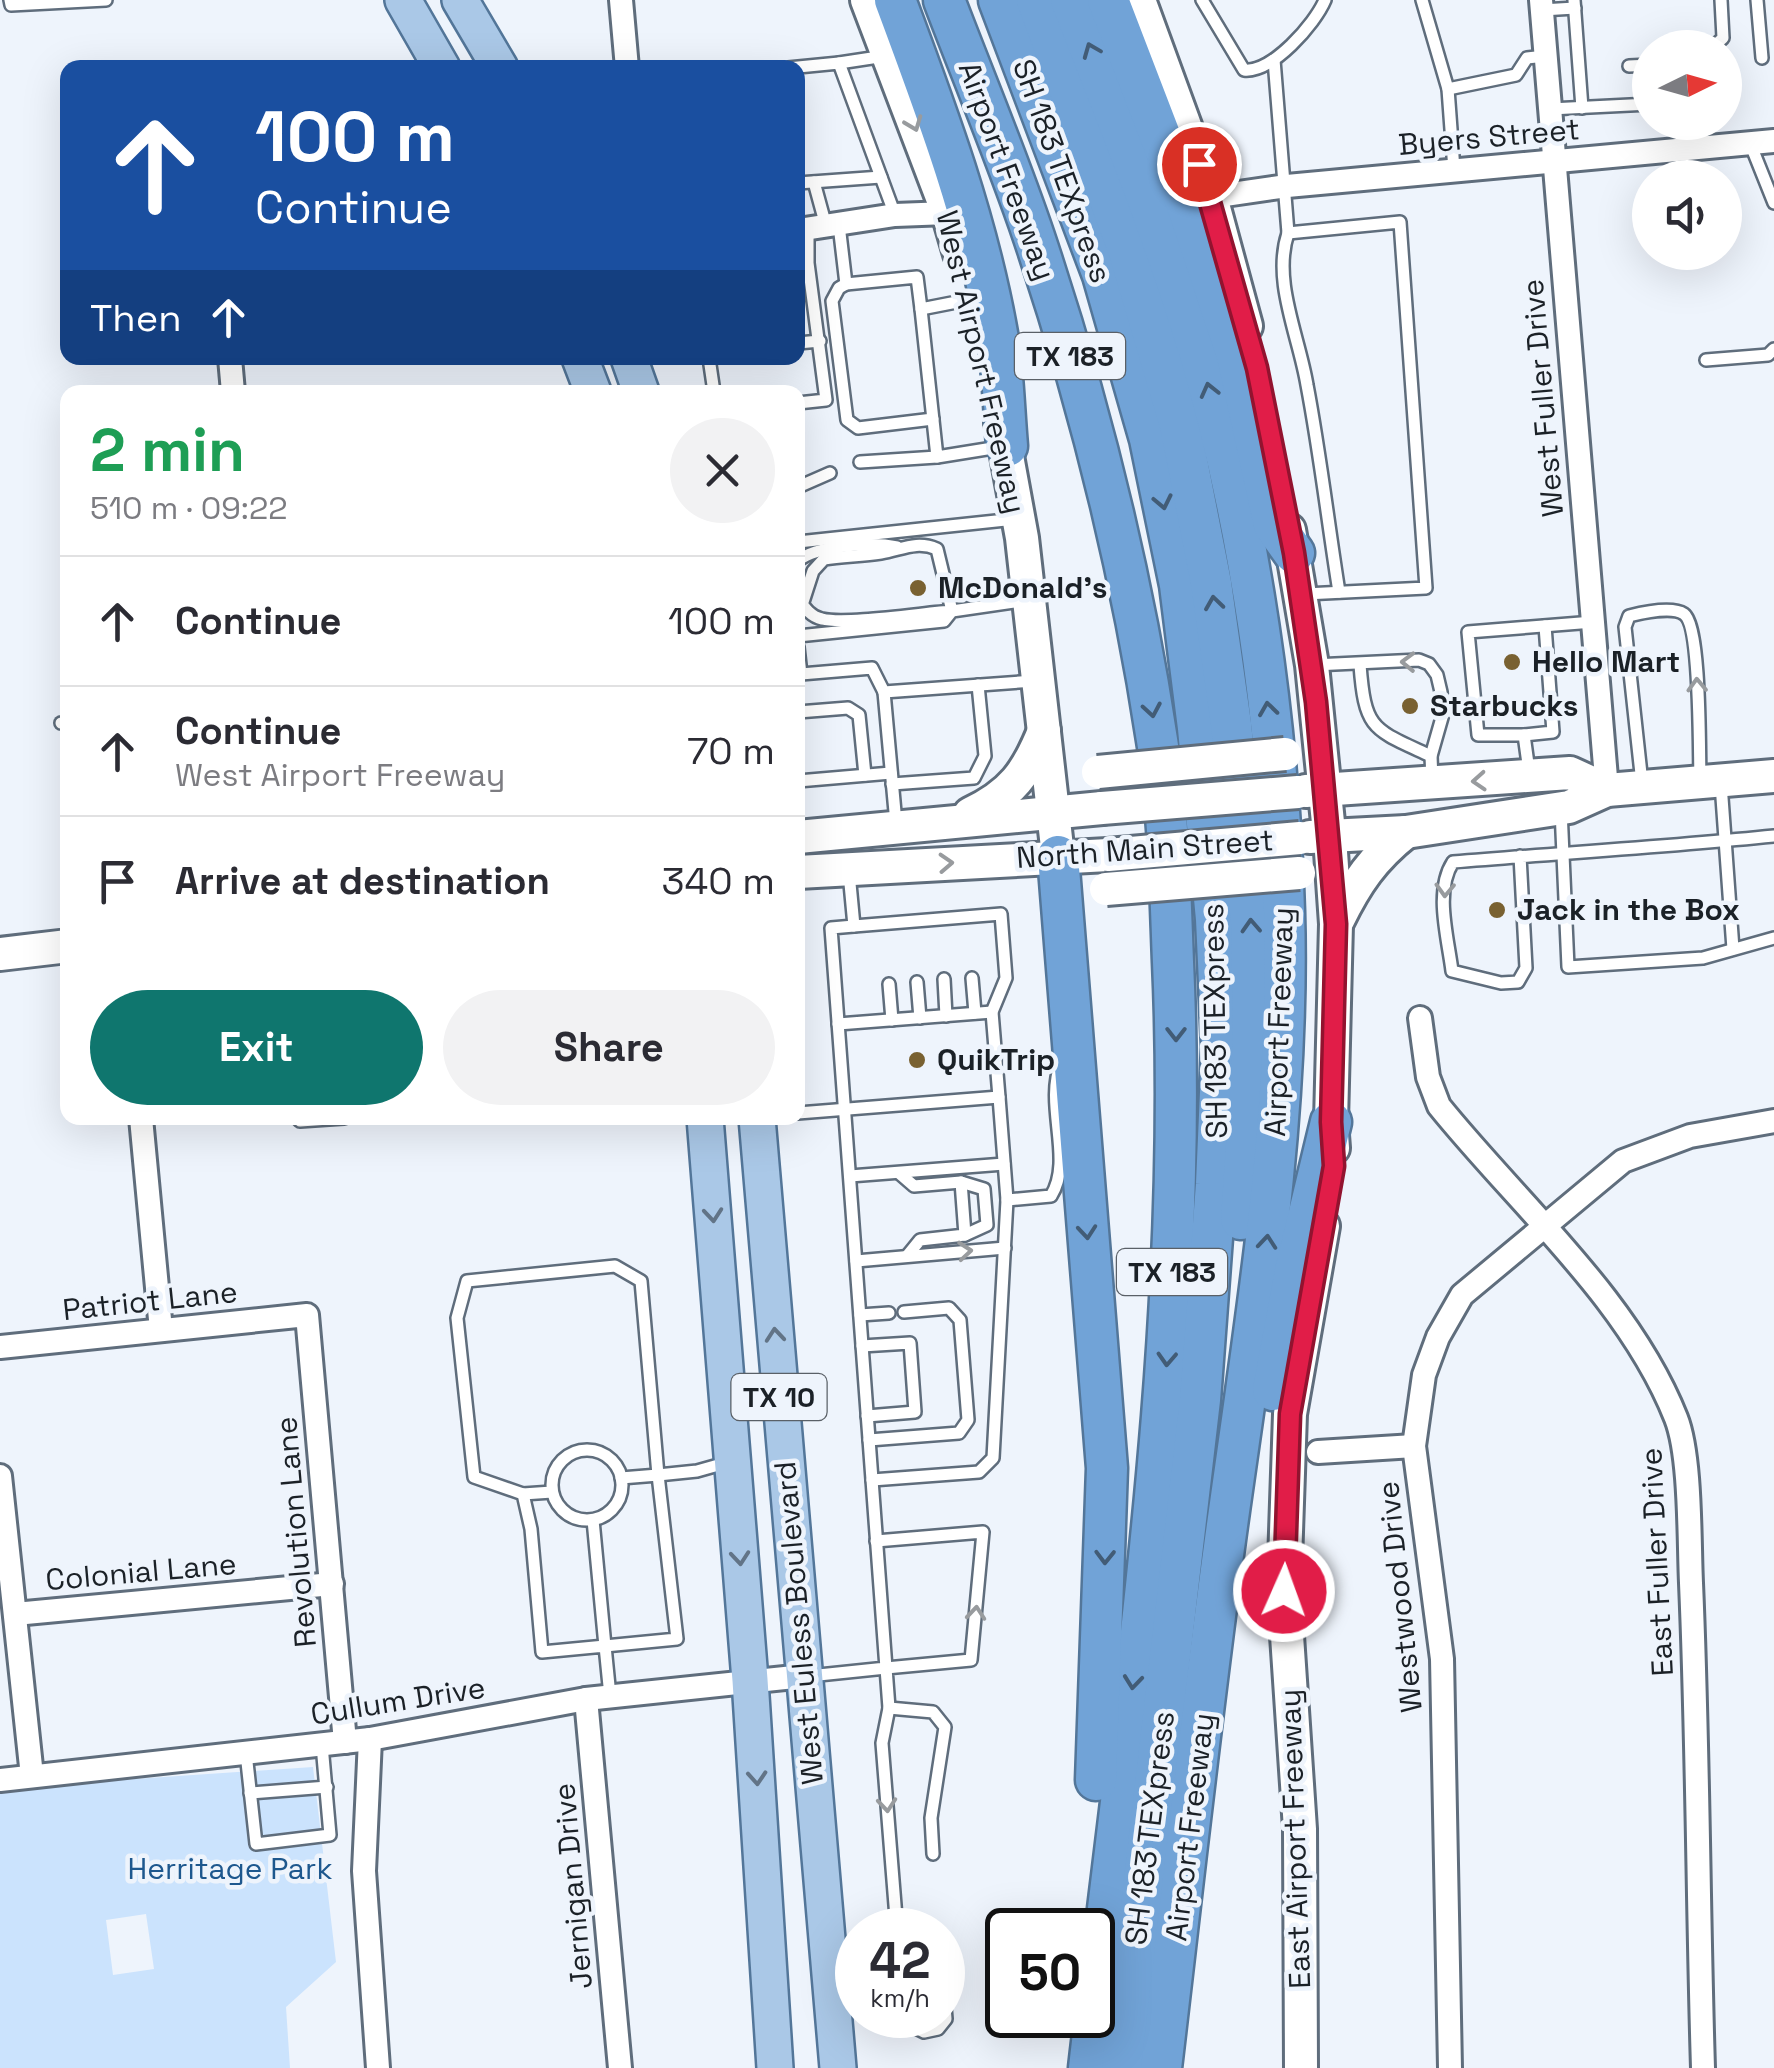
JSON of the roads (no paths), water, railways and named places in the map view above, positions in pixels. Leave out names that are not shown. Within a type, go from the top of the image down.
[{"type":"highway","points":[[895,0],[937,112],[984,272],[998,342],[1007,446]]},
{"type":"highway","name":"Airport Freeway","points":[[944,0],[1033,234],[1105,478],[1141,644],[1158,746],[1176,1014],[1176,1154],[1166,1384],[1089,2068]]},
{"type":"highway","name":"Airport Freeway","points":[[1071,0],[1158,226],[1198,350],[1231,476],[1271,732],[1284,909],[1284,1009],[1266,1261],[1228,1517],[1161,2068]]},
{"type":"highway","points":[[1108,0],[1190,212],[1236,356],[1274,524],[1294,553]]},
{"type":"highway","points":[[1013,4],[1005,105],[1024,158],[1033,234]]},
{"type":"highway","name":"SH 183 TEXpress","points":[[1013,4],[1129,252],[1180,425],[1211,583],[1251,922],[1253,1043],[1224,1405],[1147,2068]]},
{"type":"highway","name":"SH 183 TEXpress","points":[[1013,4],[1103,274],[1150,439],[1180,586],[1216,919],[1222,1047],[1203,1361],[1122,2068]]},
{"type":"highway","points":[[1112,106],[1180,425]]},
{"type":"highway","points":[[1058,856],[1107,1468],[1100,1736],[1085,1908]]},
{"type":"highway","points":[[1182,2068],[1275,1376],[1295,1271],[1331,1122]]},
{"type":"highway","points":[[1071,2068],[1074,2038]]},
{"type":"main road","points":[[403,0],[437,60]]},
{"type":"main road","points":[[460,0],[495,60]]},
{"type":"main road","name":"West Airport Freeway","points":[[867,0],[948,213],[1007,446],[1058,856]]},
{"type":"main road","points":[[1138,0],[1211,197],[1257,368],[1294,553],[1316,702],[1312,791],[1315,837],[1336,924],[1331,1122]]},
{"type":"main road","points":[[1044,731],[1064,764],[1098,772],[1285,754],[1301,736],[1316,702]]},
{"type":"main road","points":[[957,821],[1007,792],[1030,767],[1044,731]]},
{"type":"main road","name":"North Main Street","points":[[805,836],[1312,791],[1431,770],[1529,777],[1570,773],[1607,790]]},
{"type":"main road","name":"North Main Street","points":[[805,871],[1108,855],[1406,832],[1561,808],[1607,790],[1774,776]]},
{"type":"main road","points":[[1336,924],[1356,882],[1377,855],[1406,832]]},
{"type":"main road","points":[[1067,968],[1082,906],[1106,889],[1298,873],[1316,882],[1336,924]]},
{"type":"main road","points":[[0,954],[60,947]]},
{"type":"main road","name":"East Airport Freeway","points":[[1301,2068],[1300,1829],[1284,1591],[1290,1414],[1334,1166],[1331,1122]]},
{"type":"main road","name":"West Euless Boulevard","points":[[706,1125],[776,2068]]},
{"type":"main road","name":"West Euless Boulevard","points":[[758,1125],[804,1676],[837,1993],[838,2068]]},
{"type":"street","points":[[621,0],[626,60]]},
{"type":"street","name":"West Fuller Drive","points":[[1541,5],[1607,790]]},
{"type":"street","name":"Byers Street","points":[[1211,197],[1286,186],[1774,141]]},
{"type":"street","points":[[818,228],[895,215],[948,213]]},
{"type":"street","name":"East Fuller Drive","points":[[1420,1018],[1428,1077],[1439,1106],[1605,1299],[1646,1359],[1678,1421],[1686,1480],[1694,1662],[1703,2068]]},
{"type":"street","name":"Westwood Drive","points":[[1450,2068],[1442,1659],[1414,1446],[1424,1376],[1438,1337],[1462,1295],[1622,1161],[1690,1136],[1774,1121]]},
{"type":"street","points":[[142,1125],[161,1330]]},
{"type":"street","name":"Patriot Lane","points":[[0,1347],[307,1316]]},
{"type":"street","name":"Revolution Lane","points":[[307,1316],[332,1584],[334,1744]]},
{"type":"street","points":[[1318,1452],[1414,1446]]},
{"type":"street","points":[[0,1476],[32,1776]]},
{"type":"street","name":"Colonial Lane","points":[[15,1614],[332,1584]]},
{"type":"street","name":"Cullum Drive","points":[[0,1780],[370,1740],[598,1698],[804,1676]]},
{"type":"street","name":"Jernigan Drive","points":[[598,1698],[620,2068]]},
{"type":"street","points":[[370,1740],[364,1871],[378,2068]]},
{"type":"lane","points":[[10,0],[11,5],[106,0]]},
{"type":"lane","points":[[1202,0],[1244,70],[1256,71],[1274,60],[1318,18],[1325,0]]},
{"type":"lane","points":[[1422,0],[1448,89],[1454,170]]},
{"type":"lane","points":[[1721,0],[1723,30]]},
{"type":"lane","points":[[1758,0],[1762,58]]},
{"type":"lane","points":[[1541,5],[1574,4],[1582,108]]},
{"type":"lane","points":[[805,66],[889,56]]},
{"type":"lane","points":[[1448,89],[1516,75],[1527,58],[1545,56]]},
{"type":"lane","points":[[1274,60],[1286,186],[1288,233],[1282,252],[1288,304],[1307,384],[1339,592]]},
{"type":"lane","points":[[840,63],[895,215]]},
{"type":"lane","points":[[1549,110],[1632,105]]},
{"type":"lane","points":[[1701,140],[1702,148]]},
{"type":"lane","points":[[1750,143],[1774,203]]},
{"type":"lane","points":[[805,183],[881,177]]},
{"type":"lane","points":[[814,182],[818,228],[846,284]]},
{"type":"lane","points":[[1288,233],[1400,222],[1426,588],[1301,594]]},
{"type":"lane","points":[[805,259],[818,228]]},
{"type":"lane","points":[[805,273],[820,341],[826,400],[805,402]]},
{"type":"lane","points":[[933,418],[858,428],[847,420],[832,301],[839,288],[917,277],[921,309],[933,418],[937,457]]},
{"type":"lane","points":[[921,309],[972,299]]},
{"type":"lane","points":[[805,342],[820,341]]},
{"type":"lane","points":[[1706,360],[1768,356],[1774,349]]},
{"type":"lane","points":[[860,462],[937,457],[1007,446]]},
{"type":"lane","points":[[805,484],[830,473]]},
{"type":"lane","points":[[805,541],[1019,519]]},
{"type":"lane","points":[[897,548],[898,531]]},
{"type":"lane","points":[[805,557],[816,550],[885,544],[897,548]]},
{"type":"lane","points":[[805,590],[813,571],[824,559],[919,545],[937,549],[952,611]]},
{"type":"lane","points":[[805,607],[811,614],[834,620],[952,611],[1029,600]]},
{"type":"lane","points":[[805,635],[944,621],[952,611]]},
{"type":"lane","points":[[1642,787],[1625,626],[1629,616],[1676,611],[1691,623],[1710,781],[1726,841],[1733,949]]},
{"type":"lane","points":[[1545,626],[1553,732],[1478,736],[1468,632],[1593,622]]},
{"type":"lane","points":[[1312,664],[1419,660],[1428,664],[1437,675],[1443,714],[1431,770],[1368,719],[1360,665]]},
{"type":"lane","points":[[805,674],[872,668],[884,692],[896,827]]},
{"type":"lane","points":[[884,692],[1038,680]]},
{"type":"lane","points":[[805,781],[866,776],[974,778],[985,756],[978,685]]},
{"type":"lane","points":[[805,711],[848,708],[858,716],[866,776]]},
{"type":"lane","points":[[1524,735],[1529,777]]},
{"type":"lane","points":[[1561,808],[1568,966],[1702,958],[1774,938]]},
{"type":"lane","points":[[1520,856],[1526,968],[1518,982],[1501,983],[1452,970],[1444,913],[1446,873],[1452,862],[1563,852],[1726,841],[1774,836]]},
{"type":"lane","points":[[849,868],[854,926]]},
{"type":"lane","points":[[872,1480],[979,1472],[994,1458],[1007,1200],[992,1012],[1006,978],[1002,914],[939,926],[912,928],[884,923],[831,928],[868,1416],[869,1440],[876,1541],[889,1708],[882,1743],[895,1908]]},
{"type":"lane","points":[[884,923],[886,937]]},
{"type":"lane","points":[[972,978],[976,1013]]},
{"type":"lane","points":[[944,979],[946,1016]]},
{"type":"lane","points":[[917,982],[920,1018]]},
{"type":"lane","points":[[889,984],[892,1020]]},
{"type":"lane","points":[[838,1024],[992,1012]]},
{"type":"lane","points":[[1007,1200],[1051,1196],[1060,1182],[1053,1082],[1071,1040]]},
{"type":"lane","points":[[805,1112],[998,1097]]},
{"type":"lane","points":[[850,1176],[1004,1164]]},
{"type":"lane","points":[[898,1173],[914,1186],[961,1182],[984,1189],[987,1225],[965,1236],[920,1240],[907,1256]]},
{"type":"lane","points":[[961,1182],[965,1236]]},
{"type":"lane","points":[[856,1261],[1005,1248]]},
{"type":"lane","points":[[523,1494],[531,1529],[542,1652],[676,1639],[641,1281],[615,1266],[467,1282],[457,1318],[474,1477],[523,1494],[552,1492]]},
{"type":"lane","points":[[869,1440],[959,1432],[968,1420],[960,1320],[949,1308],[904,1312]]},
{"type":"lane","points":[[860,1315],[889,1313]]},
{"type":"lane","points":[[862,1346],[910,1343],[915,1412],[868,1416]]},
{"type":"lane","points":[[574,1452],[598,1452],[609,1458],[621,1478],[622,1489],[612,1509],[594,1520],[572,1517],[556,1502],[552,1492],[556,1468],[574,1452]]},
{"type":"lane","points":[[621,1478],[697,1471],[733,1461]]},
{"type":"lane","points":[[594,1520],[605,1646],[598,1698]]},
{"type":"lane","points":[[804,1676],[971,1660],[983,1532],[876,1541]]},
{"type":"lane","points":[[889,1708],[933,1712],[945,1727],[931,1818],[933,1854]]},
{"type":"lane","points":[[246,1753],[256,1844],[330,1835],[326,1787],[334,1744]]},
{"type":"lane","points":[[250,1793],[326,1787]]},
{"type":"place","name":"McDonald's","points":[[918,588]]},
{"type":"place","name":"Hello Mart","points":[[1512,662]]},
{"type":"place","name":"Starbucks","points":[[1410,706]]},
{"type":"place","name":"Jack in the Box","points":[[1497,910]]},
{"type":"place","name":"QuikTrip","points":[[917,1060]]},
{"type":"park label","name":"Herritage Park","points":[[230,1869]]}]
